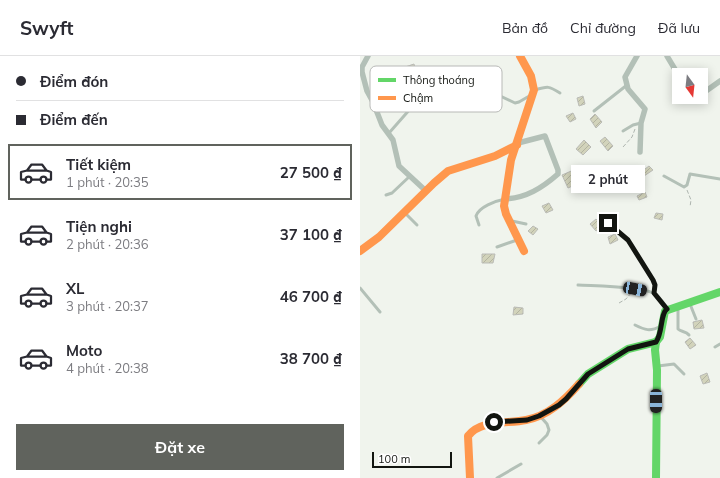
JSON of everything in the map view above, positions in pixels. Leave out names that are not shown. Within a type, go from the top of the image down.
[{"type":"street","points":[[368,56],[362,64],[362,72],[365,86],[370,96]]},
{"type":"street","points":[[520,56],[533,81],[533,92],[511,160],[504,206],[524,251]]},
{"type":"street","points":[[637,56],[625,77],[627,85],[638,102],[644,107],[638,124],[640,152]]},
{"type":"street","points":[[667,56],[674,68]]},
{"type":"street","points":[[708,90],[720,81]]},
{"type":"street","points":[[377,112],[380,121],[393,140],[399,166],[426,191]]},
{"type":"street","points":[[360,251],[379,237],[448,171],[495,156],[517,144],[545,136],[558,170],[558,174],[538,190],[526,195],[504,199]]},
{"type":"street","points":[[656,478],[655,350],[656,342],[660,336],[664,311],[720,293]]},
{"type":"street","points":[[470,478],[468,434],[488,424],[527,420],[539,416],[559,405],[566,399],[588,374],[628,349],[656,342]]},
{"type":"lane","points":[[594,111],[627,85]]},
{"type":"lane","points":[[502,97],[514,103],[519,102],[533,92],[547,86],[560,93]]},
{"type":"lane","points":[[389,133],[407,112]]},
{"type":"lane","points":[[624,131],[638,124]]},
{"type":"lane","points":[[664,176],[681,186],[686,186],[689,175],[692,173],[720,179]]},
{"type":"lane","points":[[386,195],[392,193],[410,176]]},
{"type":"lane","points":[[479,225],[476,216],[479,210],[504,199]]},
{"type":"lane","points":[[404,212],[417,225]]},
{"type":"lane","points":[[510,221],[526,224]]},
{"type":"lane","points":[[608,223],[628,240],[653,280],[655,285],[654,293]]},
{"type":"lane","points":[[497,247],[519,240]]},
{"type":"lane","points":[[578,285],[635,289],[654,293],[667,309]]},
{"type":"lane","points":[[360,288],[380,312]]},
{"type":"lane","points":[[690,302],[696,319]]},
{"type":"lane","points":[[678,306],[678,329],[686,332],[689,336]]},
{"type":"lane","points":[[636,325],[645,330],[649,330],[662,325]]},
{"type":"lane","points":[[715,347],[720,344]]},
{"type":"lane","points":[[656,367],[674,364],[684,374]]},
{"type":"lane","points":[[539,416],[547,424],[549,430],[547,435],[539,443]]},
{"type":"lane","points":[[497,478],[521,464]]},
{"type":"path","points":[[623,147],[632,137],[638,124]]},
{"type":"path","points":[[686,186],[691,200],[690,207]]},
{"type":"path","points":[[619,303],[626,299],[635,289]]},
{"type":"building","points":[[583,96],[585,104],[579,106],[577,98]]},
{"type":"building","points":[[573,113],[576,119],[570,122],[566,116]]},
{"type":"building","points":[[595,114],[602,122],[596,128],[590,119]]},
{"type":"building","points":[[605,137],[613,146],[608,151],[600,141]]},
{"type":"building","points":[[584,140],[591,147],[583,155],[576,149]]},
{"type":"building","points":[[649,166],[653,170],[644,176],[641,172]]},
{"type":"building","points":[[576,169],[581,182],[568,188],[562,175]]},
{"type":"building","points":[[614,171],[621,180],[617,182],[610,175]]},
{"type":"building","points":[[593,176],[600,180],[594,190],[587,185]]},
{"type":"building","points":[[645,192],[647,197],[639,200],[637,196]]},
{"type":"building","points":[[549,203],[553,210],[546,213],[542,206]]},
{"type":"building","points":[[656,213],[663,214],[662,220],[654,218]]},
{"type":"building","points":[[596,219],[603,226],[596,231],[590,224]]},
{"type":"building","points":[[533,226],[538,229],[533,235],[528,231]]},
{"type":"building","points":[[615,234],[618,240],[610,244],[608,237]]},
{"type":"building","points":[[482,254],[495,254],[493,263],[482,263]]},
{"type":"building","points":[[514,307],[523,308],[523,314],[513,315]]},
{"type":"building","points":[[702,320],[704,328],[694,329],[693,322]]},
{"type":"building","points":[[690,338],[696,345],[690,349],[685,342]]},
{"type":"building","points":[[707,373],[710,382],[703,384],[700,376]]},
{"type":"traffic: fast","points":[[656,478],[657,370],[655,350],[656,342],[660,337],[665,311],[720,292]]},
{"type":"traffic: fast","points":[[579,384],[588,374],[628,349],[656,342]]},
{"type":"traffic: slow","points":[[520,56],[531,76],[534,90],[511,160],[504,206],[506,214],[524,251]]},
{"type":"traffic: slow","points":[[360,251],[379,237],[448,171],[495,156],[517,145]]},
{"type":"traffic: slow","points":[[470,478],[468,436],[473,431],[480,427],[495,423],[526,420],[542,415],[568,396],[579,384]]},
{"type":"route","points":[[494,422],[520,421],[539,416],[559,405],[588,374],[628,349],[656,342],[660,336],[664,311],[667,309],[654,293],[655,285],[653,280],[628,240],[608,223]]}]
